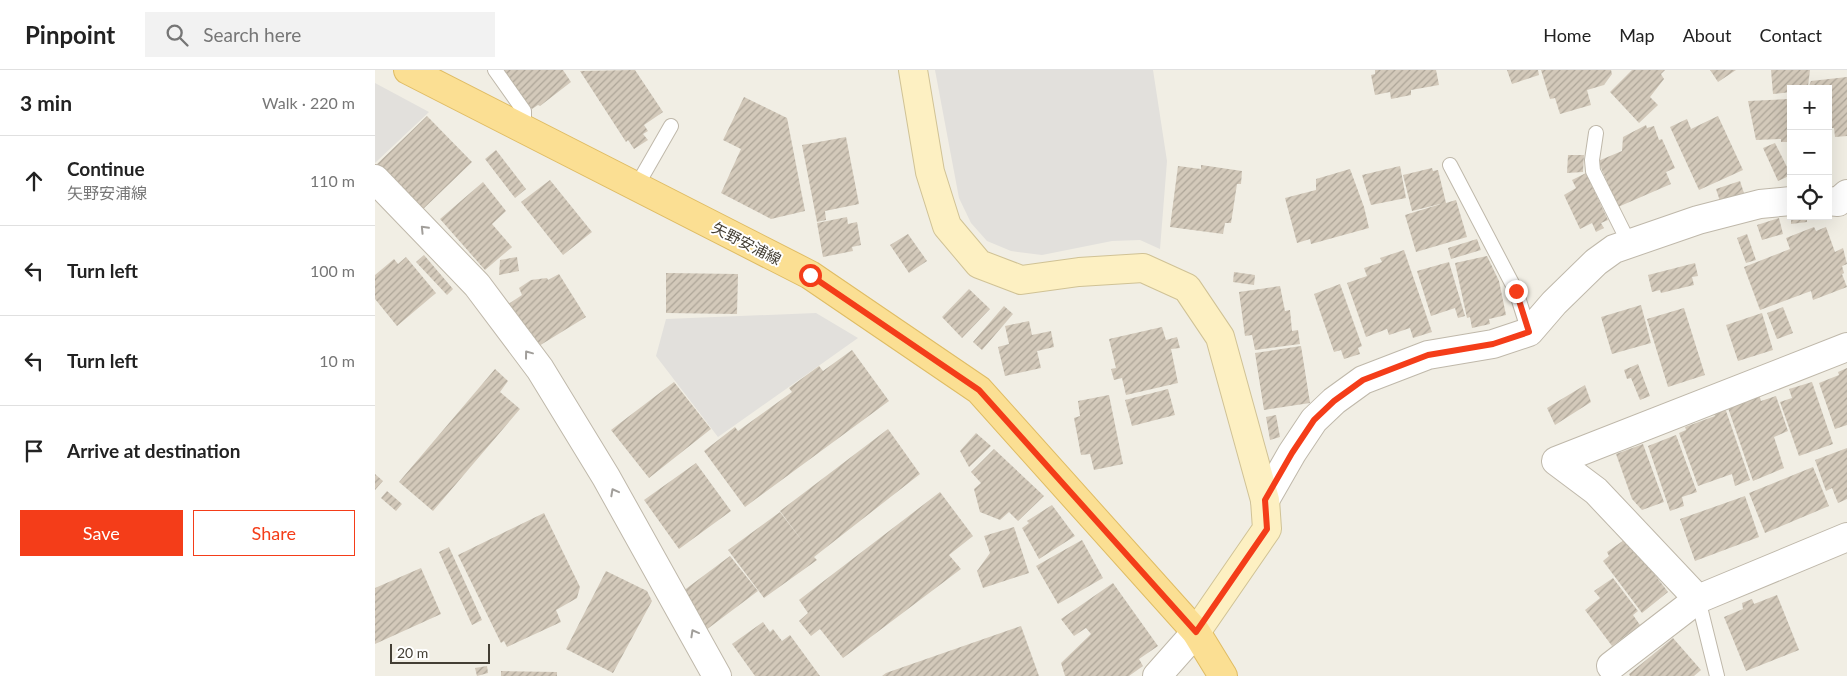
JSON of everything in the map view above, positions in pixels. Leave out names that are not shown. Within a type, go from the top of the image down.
[{"type":"main road","name":"矢野安浦線","points":[[407,70],[810,275],[979,390],[1196,632],[1223,676]]},
{"type":"street","points":[[913,70],[930,172],[947,226],[979,264],[1021,280],[1079,272],[1143,268],[1187,288],[1219,337],[1265,500],[1267,529],[1196,632],[1157,676]]},
{"type":"street","points":[[375,178],[477,285],[540,369],[606,477],[717,676]]},
{"type":"street","points":[[1265,500],[1292,453],[1314,420],[1334,401],[1363,380],[1428,355],[1493,344],[1529,332],[1554,303],[1596,262],[1614,249],[1698,220],[1760,204],[1787,201]]},
{"type":"street","points":[[1699,599],[1596,491],[1556,460],[1847,346]]},
{"type":"street","points":[[1611,666],[1699,599],[1847,537]]},
{"type":"lane","points":[[495,70],[524,111],[524,129]]},
{"type":"lane","points":[[636,187],[671,126]]},
{"type":"lane","points":[[1596,133],[1592,160],[1593,171],[1629,243]]},
{"type":"lane","points":[[1450,165],[1516,291],[1529,332]]},
{"type":"lane","points":[[1699,599],[1717,676]]},
{"type":"shaded area","points":[[935,70],[1153,70],[1167,161],[1160,249],[1140,240],[1112,241],[1042,255],[1011,251],[987,241],[971,223],[959,198]]},
{"type":"shaded area","points":[[375,83],[429,112],[375,163]]},
{"type":"shaded area","points":[[816,313],[858,338],[718,437],[656,356],[666,319]]},
{"type":"building","points":[[498,70],[563,70],[571,82],[540,106],[538,105],[532,109],[525,101],[522,102]]},
{"type":"building","points":[[635,70],[663,112],[644,125],[648,131],[643,134],[648,140],[634,149],[628,140],[626,142],[580,71]]},
{"type":"building","points":[[1375,70],[1436,70],[1439,85],[1411,90],[1411,95],[1391,99],[1390,92],[1375,95],[1371,75],[1375,74]]},
{"type":"building","points":[[1507,70],[1538,70],[1539,75],[1512,84]]},
{"type":"building","points":[[1541,70],[1611,70],[1612,74],[1604,85],[1587,90],[1591,105],[1560,114],[1555,98],[1550,99]]},
{"type":"building","points":[[1632,70],[1665,70],[1661,74],[1664,79],[1650,97],[1658,105],[1639,123],[1610,92]]},
{"type":"building","points":[[1710,70],[1736,70],[1718,82]]},
{"type":"building","points":[[1771,70],[1810,70],[1808,85],[1787,85],[1787,92],[1773,94]]},
{"type":"building","points":[[1847,77],[1847,136],[1835,137],[1834,128],[1832,128],[1832,85],[1809,85],[1811,81]]},
{"type":"building","points":[[744,97],[787,118],[805,211],[771,219],[721,193],[741,149],[723,140]]},
{"type":"building","points":[[1787,99],[1787,142],[1781,142],[1781,139],[1756,140],[1748,101]]},
{"type":"building","points":[[427,116],[472,162],[419,213],[375,166]]},
{"type":"building","points":[[1718,116],[1743,170],[1699,190],[1670,127],[1687,119],[1691,129]]},
{"type":"building","points":[[1646,125],[1647,128],[1654,126],[1659,140],[1662,139],[1675,168],[1666,172],[1671,184],[1618,207],[1598,161],[1622,151],[1623,137]]},
{"type":"building","points":[[846,137],[859,204],[825,211],[826,220],[817,222],[802,145]]},
{"type":"building","points":[[1775,143],[1787,167],[1787,177],[1778,181],[1763,148]]},
{"type":"building","points":[[496,150],[526,189],[515,198],[485,159]]},
{"type":"building","points":[[1568,155],[1584,155],[1583,172],[1567,173]]},
{"type":"building","points":[[1201,165],[1242,171],[1241,184],[1237,184],[1231,223],[1225,223],[1223,234],[1170,227],[1178,166],[1201,169]]},
{"type":"building","points":[[1400,166],[1406,198],[1371,205],[1362,175]]},
{"type":"building","points":[[1432,168],[1433,171],[1438,170],[1446,203],[1456,200],[1467,237],[1416,252],[1405,215],[1444,203],[1412,211],[1403,175]]},
{"type":"building","points":[[1350,169],[1364,207],[1369,228],[1311,244],[1310,239],[1297,243],[1285,198],[1316,190],[1316,179]]},
{"type":"building","points":[[1586,173],[1608,220],[1601,223],[1604,228],[1596,232],[1592,223],[1580,229],[1564,195],[1576,188],[1572,180]]},
{"type":"building","points":[[550,180],[592,232],[563,255],[521,202]]},
{"type":"building","points":[[1740,181],[1744,193],[1720,201],[1716,189]]},
{"type":"building","points":[[483,182],[506,211],[492,224],[512,247],[485,270],[440,219]]},
{"type":"building","points":[[847,217],[848,224],[857,222],[861,245],[852,247],[853,251],[823,257],[817,223]]},
{"type":"building","points":[[1779,218],[1783,234],[1762,240],[1757,225]]},
{"type":"building","points":[[1791,220],[1807,220],[1807,222],[1791,224]]},
{"type":"building","points":[[1814,227],[1816,231],[1826,227],[1835,252],[1843,248],[1847,264],[1842,266],[1844,273],[1842,274],[1847,287],[1813,300],[1811,291],[1760,310],[1744,267],[1790,249],[1786,238]]},
{"type":"building","points":[[908,234],[927,261],[909,273],[890,245]]},
{"type":"building","points":[[1747,234],[1756,260],[1746,263],[1737,238]]},
{"type":"building","points":[[1477,239],[1481,250],[1451,259],[1448,248]]},
{"type":"building","points":[[1404,250],[1432,332],[1413,338],[1410,328],[1389,335],[1387,329],[1366,337],[1347,283],[1367,276],[1364,268],[1382,262],[1380,258]]},
{"type":"building","points":[[424,255],[453,289],[447,295],[416,262]]},
{"type":"building","points":[[1487,256],[1499,281],[1506,315],[1489,319],[1490,324],[1472,328],[1470,317],[1467,318],[1455,263]]},
{"type":"building","points":[[406,257],[436,293],[397,326],[375,299],[375,275],[394,259],[398,264]]},
{"type":"building","points":[[517,257],[519,271],[499,275],[500,260]]},
{"type":"building","points":[[1449,262],[1465,316],[1458,318],[1455,308],[1431,316],[1417,271]]},
{"type":"building","points":[[1695,263],[1698,276],[1692,277],[1694,285],[1661,293],[1660,290],[1652,292],[1648,275]]},
{"type":"building","points":[[1234,272],[1255,275],[1254,285],[1233,282]]},
{"type":"building","points":[[666,273],[738,274],[737,314],[666,313]]},
{"type":"building","points":[[559,274],[586,317],[534,349],[507,305],[522,295],[519,288],[531,280],[547,278],[548,280]]},
{"type":"building","points":[[1340,284],[1362,346],[1358,348],[1360,354],[1344,359],[1341,350],[1334,352],[1314,294]]},
{"type":"building","points":[[1280,286],[1285,311],[1290,310],[1292,331],[1298,330],[1300,344],[1255,350],[1252,335],[1245,336],[1239,292]]},
{"type":"building","points":[[969,289],[990,309],[962,338],[942,317]]},
{"type":"building","points":[[1641,305],[1651,343],[1612,354],[1601,317]]},
{"type":"building","points":[[1004,306],[1013,314],[982,350],[973,342]]},
{"type":"building","points":[[1783,307],[1793,333],[1777,339],[1767,313]]},
{"type":"building","points":[[1684,308],[1705,375],[1668,387],[1647,319]]},
{"type":"building","points":[[1762,313],[1773,350],[1738,361],[1726,325]]},
{"type":"building","points":[[1029,321],[1032,335],[1051,331],[1054,347],[1037,351],[1041,368],[1005,376],[998,347],[1009,344],[1005,326]]},
{"type":"building","points":[[1162,327],[1166,340],[1177,337],[1180,348],[1171,349],[1178,383],[1126,395],[1122,378],[1114,380],[1111,369],[1116,368],[1109,339]]},
{"type":"building","points":[[1301,346],[1310,403],[1264,410],[1255,353]]},
{"type":"building","points":[[852,350],[889,401],[745,507],[704,451],[735,427],[738,431],[792,392],[789,388],[819,366],[823,371]]},
{"type":"building","points":[[1638,364],[1650,396],[1640,400],[1631,378],[1627,379],[1624,370]]},
{"type":"building","points":[[1847,368],[1847,425],[1835,429],[1819,383],[1839,375],[1838,372]]},
{"type":"building","points":[[495,369],[508,381],[500,392],[520,409],[433,511],[399,482]]},
{"type":"building","points":[[674,382],[711,429],[649,478],[611,430]]},
{"type":"building","points":[[1812,382],[1833,444],[1799,456],[1780,402],[1792,398],[1789,389]]},
{"type":"building","points":[[1585,385],[1591,402],[1555,425],[1547,408]]},
{"type":"building","points":[[1168,389],[1175,415],[1132,426],[1125,400]]},
{"type":"building","points":[[1759,394],[1761,401],[1776,396],[1788,431],[1774,437],[1784,468],[1753,481],[1727,405]]},
{"type":"building","points":[[1109,395],[1123,464],[1094,470],[1090,454],[1081,455],[1074,418],[1080,416],[1078,401]]},
{"type":"building","points":[[1725,408],[1750,480],[1735,486],[1732,474],[1698,486],[1679,433],[1686,430],[1685,427],[1715,416],[1713,412]]},
{"type":"building","points":[[1276,415],[1280,437],[1270,440],[1266,417]]},
{"type":"building","points":[[888,429],[920,474],[814,557],[817,560],[764,598],[728,550],[780,512],[806,546],[780,511]]},
{"type":"building","points":[[976,433],[991,446],[969,467],[960,451]]},
{"type":"building","points":[[1676,435],[1697,492],[1682,497],[1684,506],[1670,511],[1648,446]]},
{"type":"building","points":[[1643,444],[1664,502],[1642,510],[1632,499],[1616,454]]},
{"type":"building","points":[[1847,448],[1847,499],[1838,503],[1832,488],[1826,491],[1815,460]]},
{"type":"building","points":[[994,449],[1044,496],[1018,521],[1009,512],[1000,520],[980,512],[974,489],[981,483],[971,472]]},
{"type":"building","points":[[696,463],[731,511],[679,549],[644,500]]},
{"type":"building","points":[[1813,467],[1829,506],[1765,533],[1749,493]]},
{"type":"building","points":[[375,474],[383,481],[375,490]]},
{"type":"building","points":[[387,491],[402,504],[396,511],[381,498]]},
{"type":"building","points":[[940,492],[973,536],[949,555],[961,569],[843,658],[820,629],[811,636],[799,621],[808,613],[799,600]]},
{"type":"building","points":[[1745,496],[1759,537],[1695,561],[1680,519]]},
{"type":"building","points":[[1052,505],[1075,536],[1039,559],[1022,528],[1029,523],[1027,521]]},
{"type":"building","points":[[544,513],[580,587],[577,598],[556,610],[561,622],[507,647],[504,641],[501,643],[458,555]]},
{"type":"building","points":[[1014,527],[1029,573],[983,588],[977,571],[990,553],[984,536]]},
{"type":"building","points":[[1627,538],[1668,592],[1642,613],[1603,561],[1609,556],[1607,552]]},
{"type":"building","points":[[1082,540],[1103,578],[1058,604],[1036,566]]},
{"type":"building","points":[[449,547],[482,620],[472,625],[439,552]]},
{"type":"building","points":[[730,556],[758,591],[706,630],[679,594]]},
{"type":"building","points":[[421,568],[441,614],[375,644],[375,588]]},
{"type":"building","points":[[606,571],[647,591],[652,601],[613,673],[566,649]]},
{"type":"building","points":[[1613,578],[1638,611],[1633,615],[1640,625],[1612,646],[1585,610],[1600,598],[1594,591]]},
{"type":"building","points":[[1113,583],[1158,646],[1139,659],[1143,666],[1129,676],[1065,676],[1061,663],[1091,634],[1086,628],[1074,636],[1061,619]]},
{"type":"building","points":[[1777,595],[1799,650],[1746,671],[1724,617],[1743,609],[1742,603],[1752,599],[1754,604]]},
{"type":"building","points":[[763,622],[770,632],[773,629],[782,641],[790,635],[820,676],[755,676],[732,644]]},
{"type":"building","points":[[1021,626],[1039,676],[882,676],[886,673]]},
{"type":"building","points":[[1673,638],[1701,670],[1694,676],[1630,676],[1629,674]]},
{"type":"building","points":[[487,666],[488,673],[477,676],[475,668]]},
{"type":"building","points":[[501,671],[557,672],[557,676],[501,676]]},
{"type":"route","points":[[810,275],[979,390],[1196,632],[1267,529],[1265,500],[1292,453],[1314,420],[1334,401],[1363,380],[1376,374],[1428,355],[1493,344],[1529,332],[1516,291]]}]
